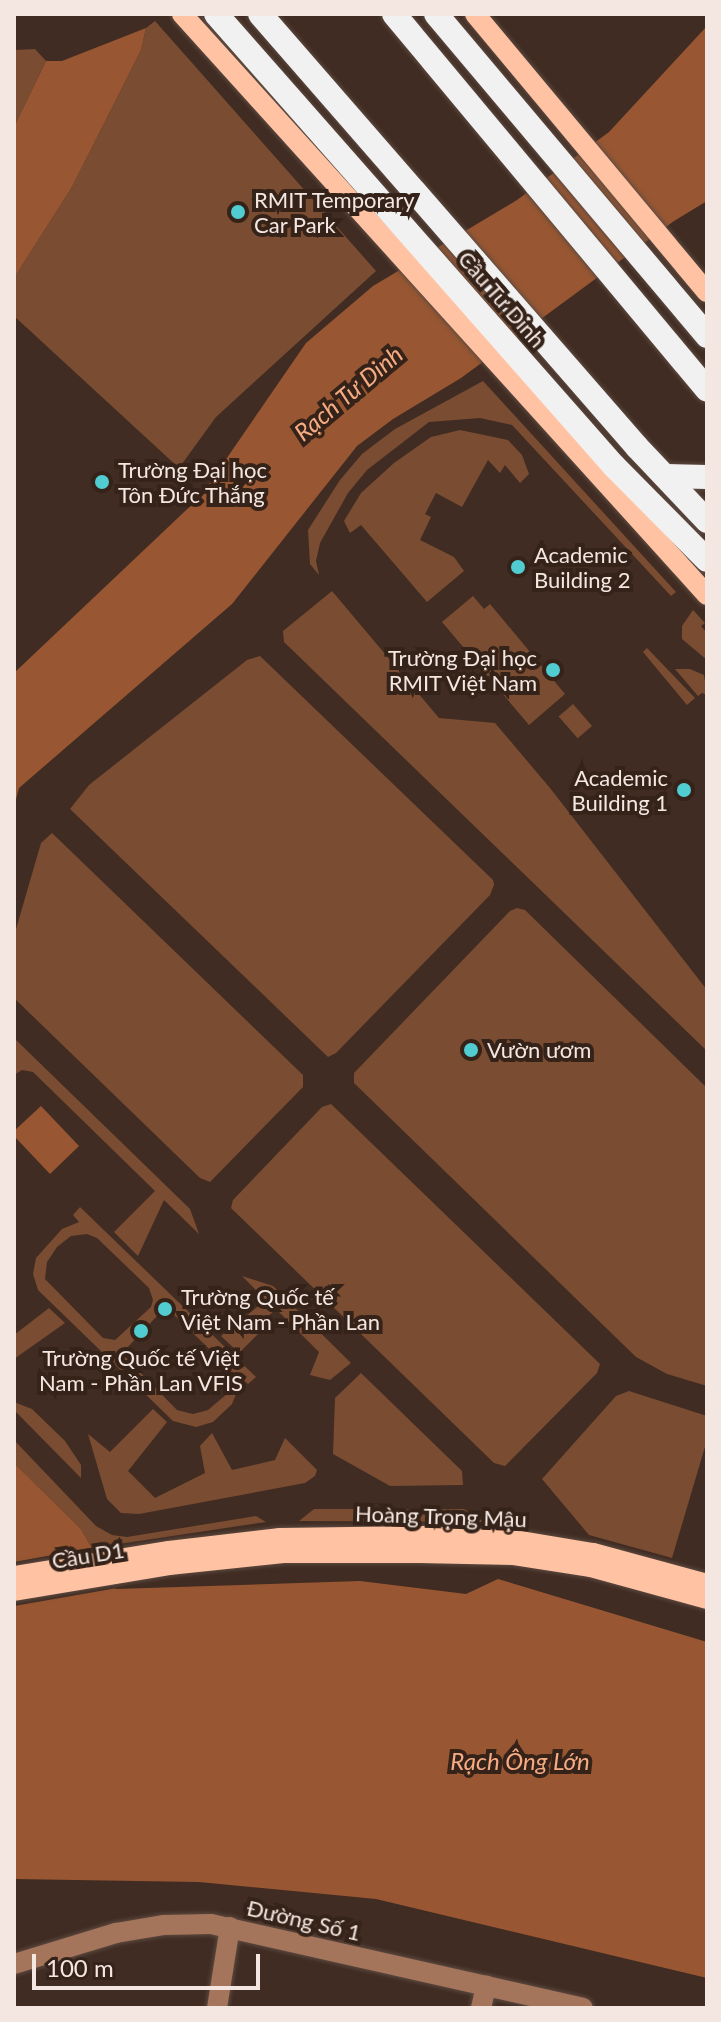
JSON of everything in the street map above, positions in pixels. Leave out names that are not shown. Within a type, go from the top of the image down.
[{"type":"highway","name":"Cầu Tư Dinh","points":[[216,14],[351,166],[606,472],[707,560]]},
{"type":"highway","name":"Cầu Tư Dinh","points":[[260,14],[637,447],[707,521]]},
{"type":"highway","points":[[394,14],[704,386]]},
{"type":"highway","points":[[436,14],[707,336]]},
{"type":"highway","points":[[665,476],[707,477]]},
{"type":"main road","points":[[182,14],[331,182],[606,472],[707,595]]},
{"type":"main road","points":[[475,14],[707,292]]},
{"type":"main road","name":"Hoàng Trọng Mậu","points":[[169,1558],[283,1545],[422,1536],[514,1548],[593,1553],[707,1584]]},
{"type":"main road","name":"Hoàng Trọng Mậu","points":[[514,1548],[707,1599]]},
{"type":"main road","name":"Cầu D1","points":[[14,1576],[169,1558]]},
{"type":"main road","name":"Cầu D1","points":[[14,1591],[169,1558]]},
{"type":"street","name":"Đường Số 1","points":[[14,1964],[132,1930],[164,1925],[230,1927],[583,2008]]},
{"type":"street","points":[[217,2008],[230,1927]]},
{"type":"street","points":[[481,2008],[486,1986]]},
{"type":"shaded area","points":[[155,21],[376,271],[216,417],[179,468],[14,316],[14,278],[72,187],[141,50],[146,28]]},
{"type":"shaded area","points":[[35,49],[46,61],[14,127],[14,50]]},
{"type":"shaded area","points":[[483,381],[676,592],[671,596],[512,425],[480,418],[429,422],[367,470],[348,493],[320,543],[316,561],[319,575],[310,564],[308,530],[340,480],[362,454],[395,429]]},
{"type":"shaded area","points":[[460,430],[508,440],[522,455],[529,474],[520,483],[505,465],[500,473],[488,460],[462,507],[436,493],[425,514],[431,517],[420,540],[454,557],[464,571],[427,602],[361,525],[350,533],[344,521],[361,493],[394,463],[431,437]]},
{"type":"shaded area","points":[[332,591],[439,718],[495,723],[550,788],[707,990],[707,1051],[284,642],[283,631]]},
{"type":"shaded area","points":[[473,596],[484,609],[490,604],[565,694],[529,725],[442,622]]},
{"type":"shaded area","points":[[693,610],[705,623],[701,626],[707,633],[707,660],[682,639],[682,626]]},
{"type":"shaded area","points":[[647,648],[695,698],[687,705],[643,652]]},
{"type":"shaded area","points":[[260,656],[493,880],[494,885],[490,895],[336,1053],[328,1057],[70,809],[89,785],[247,660]]},
{"type":"shaded area","points":[[675,669],[690,669],[704,675],[707,695],[702,693],[698,696]]},
{"type":"shaded area","points":[[573,704],[592,726],[578,738],[559,716]]},
{"type":"shaded area","points":[[52,833],[303,1075],[303,1087],[210,1182],[200,1178],[14,998],[14,936],[41,843]]},
{"type":"shaded area","points":[[517,908],[525,910],[707,1088],[707,1386],[667,1374],[636,1357],[354,1083],[354,1073],[510,911]]},
{"type":"shaded area","points":[[14,1038],[190,1209],[199,1234],[164,1200],[138,1256],[114,1232],[155,1191],[33,1072],[22,1070],[14,1075]]},
{"type":"shaded area","points":[[331,1104],[600,1364],[597,1373],[505,1466],[494,1463],[231,1208],[233,1200],[322,1107]]},
{"type":"shaded area","points":[[80,1207],[256,1377],[248,1384],[242,1379],[232,1404],[213,1422],[196,1427],[173,1421],[38,1290],[33,1274],[36,1258],[62,1229],[79,1222],[73,1215]],"holes":[[[87,1234],[97,1238],[149,1288],[153,1300],[151,1307],[115,1340],[103,1338],[45,1279],[47,1262],[57,1247],[71,1236]],[[170,1311],[231,1370],[228,1393],[208,1410],[193,1414],[177,1410],[125,1357],[125,1350],[157,1316]]]},
{"type":"shaded area","points":[[242,1276],[273,1286],[351,1363],[330,1380],[310,1375],[319,1352],[276,1309],[262,1322],[266,1326],[239,1353],[221,1336],[266,1300]]},
{"type":"shaded area","points":[[49,1308],[65,1323],[14,1359],[14,1335]]},
{"type":"shaded area","points":[[361,1373],[462,1471],[463,1485],[390,1486],[333,1454],[335,1398]]},
{"type":"shaded area","points":[[629,1391],[707,1416],[707,1440],[672,1558],[589,1535],[542,1479],[616,1396]]},
{"type":"shaded area","points":[[14,1402],[32,1409],[65,1441],[81,1465],[81,1478],[14,1410]]},
{"type":"shaded area","points":[[153,1409],[167,1422],[128,1471],[155,1498],[205,1473],[200,1446],[212,1433],[232,1470],[275,1460],[285,1438],[317,1470],[315,1476],[305,1483],[139,1514],[121,1513],[107,1499],[88,1434],[110,1452]]},
{"type":"shaded area","points":[[14,1440],[96,1526],[112,1535],[127,1537],[256,1516],[266,1522],[92,1548],[81,1529],[14,1463]]},
{"type":"shaded area","points":[[314,1509],[464,1509],[484,1522],[299,1521]]},
{"type":"water","name":"Rạch Tư Dinh","points":[[707,26],[707,201],[674,221],[461,378],[393,419],[357,446],[232,604],[19,788],[14,807],[14,673],[200,497],[306,343],[373,286],[517,200],[609,132]]},
{"type":"water","points":[[146,28],[141,50],[72,187],[14,278],[14,127],[46,61],[62,61]]},
{"type":"water","points":[[41,1106],[79,1146],[50,1174],[14,1136],[14,1131]]},
{"type":"water","name":"Rạch Ông Lớn","points":[[14,1463],[81,1529],[92,1548],[101,1579],[116,1589],[360,1581],[466,1594],[498,1579],[707,1642],[707,1978],[376,1899],[199,1882],[14,1879]]},
{"type":"pier","points":[[96,1547],[105,1576],[117,1585],[140,1584],[14,1606],[14,1562]]},
{"type":"place","name":"RMIT Temporary Car Park","points":[[238,212]]},
{"type":"place","name":"Trường Đại học Tôn Đức Thắng","points":[[102,482]]},
{"type":"place","name":"Academic Building 2","points":[[518,567]]},
{"type":"place","name":"Trường Đại học RMIT Việt Nam","points":[[553,670]]},
{"type":"place","name":"Academic Building 1","points":[[684,790]]},
{"type":"place","name":"Vườn ươm","points":[[471,1050]]},
{"type":"place","name":"Trường Quốc tế Việt Nam - Phần Lan","points":[[165,1309]]},
{"type":"place","name":"Trường Quốc tế Việt Nam - Phần Lan VFIS","points":[[141,1331]]}]
